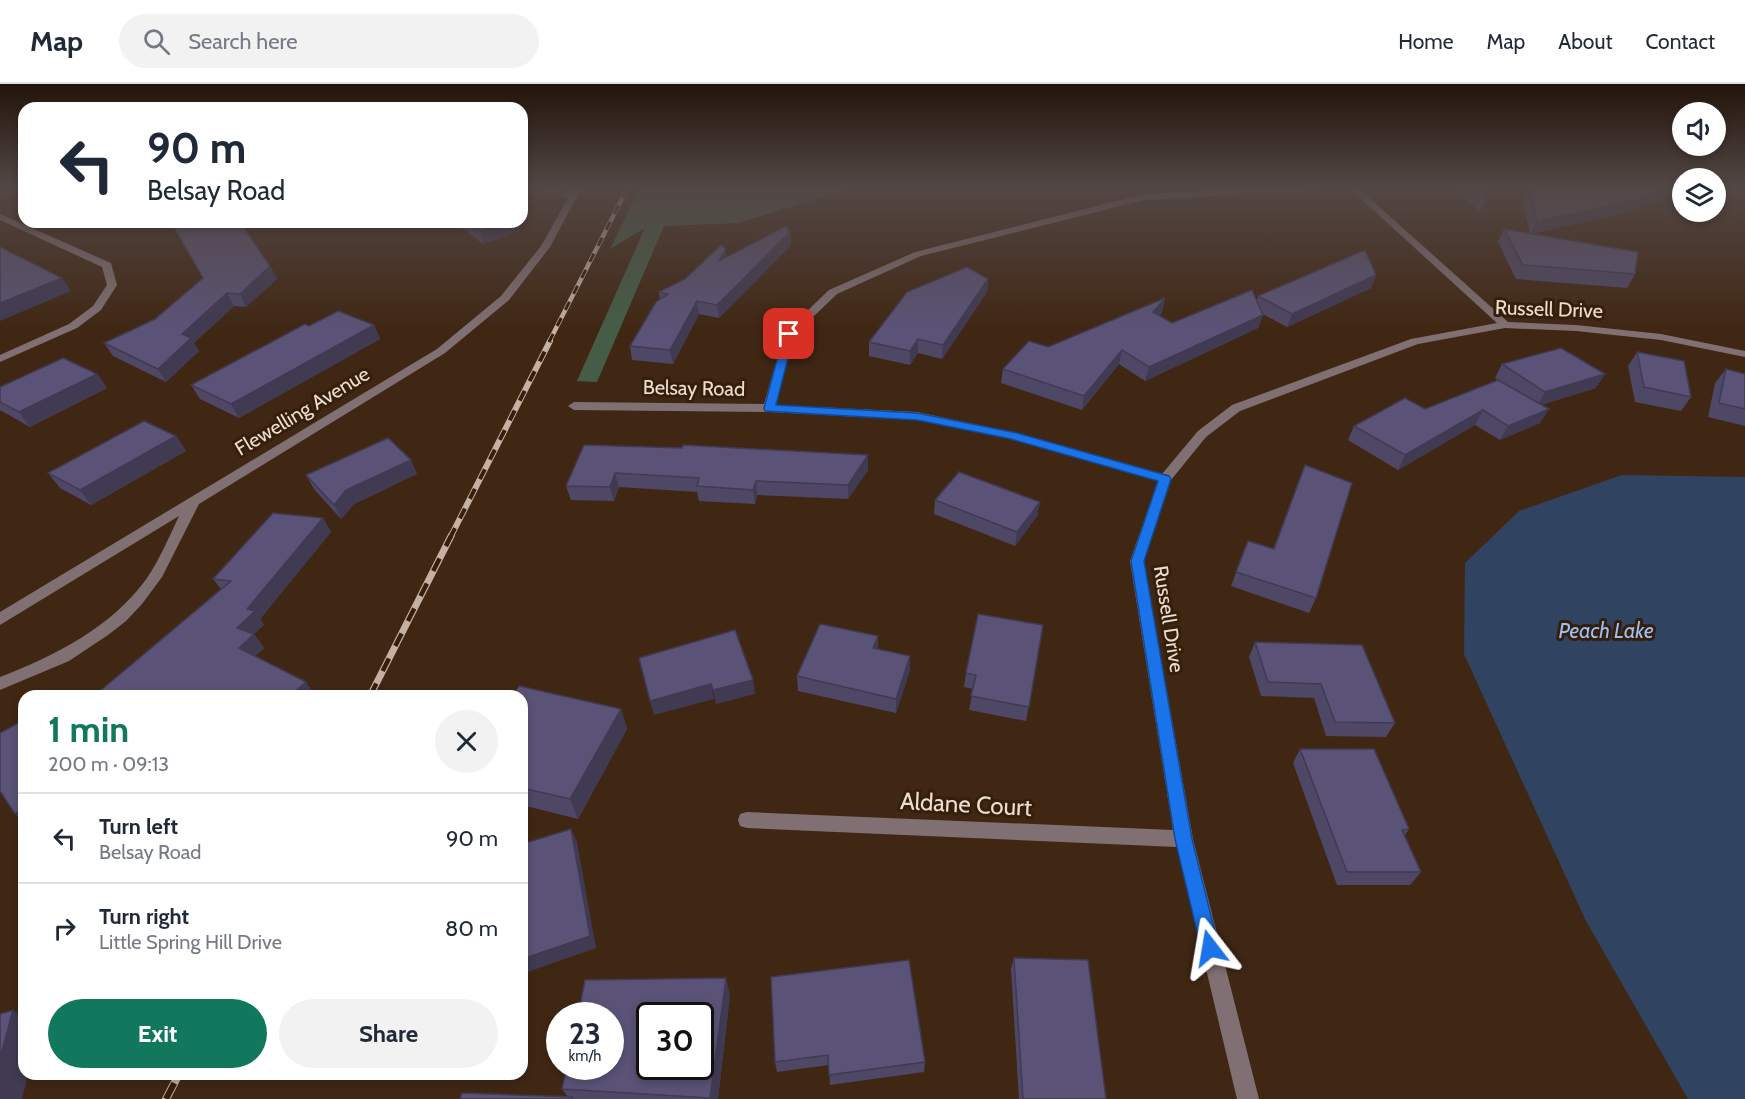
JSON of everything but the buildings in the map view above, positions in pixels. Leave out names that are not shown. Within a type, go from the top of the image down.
[{"type":"street","points":[[0,359],[73,326],[98,308],[112,285],[107,266],[38,234]]},
{"type":"street","name":"Flewelling Avenue","points":[[0,619],[441,351],[505,298],[545,247],[552,234]]},
{"type":"street","points":[[769,408],[789,334],[833,292],[918,254],[996,234]]},
{"type":"street","points":[[1406,234],[1505,324]]},
{"type":"street","name":"Russell Drive","points":[[1248,1099],[1184,839],[1137,561],[1165,479],[1202,434],[1236,408],[1415,341],[1505,324],[1576,327],[1661,338],[1745,354]]},
{"type":"street","name":"Belsay Road","points":[[574,406],[769,408],[917,416],[1013,436],[1165,479]]},
{"type":"street","points":[[0,684],[37,671],[76,650],[128,610],[151,582],[194,501]]},
{"type":"street","name":"Aldane Court","points":[[747,820],[1184,839]]},
{"type":"green space","points":[[617,234],[634,234],[610,249]]},
{"type":"green space","points":[[642,234],[660,234],[597,382],[577,381]]},
{"type":"water","name":"Peach Lake","points":[[1622,475],[1745,477],[1745,1099],[1688,1099],[1586,921],[1464,654],[1465,563],[1519,511]]},
{"type":"railway","points":[[549,342],[604,234]]},
{"type":"railway","points":[[450,538],[550,341]]},
{"type":"railway","points":[[373,690],[451,536]]},
{"type":"railway","points":[[166,1099],[176,1080]]},
{"type":"route","points":[[789,334],[769,408],[917,416],[1013,436],[1165,479],[1137,561],[1184,839],[1210,948]]}]
